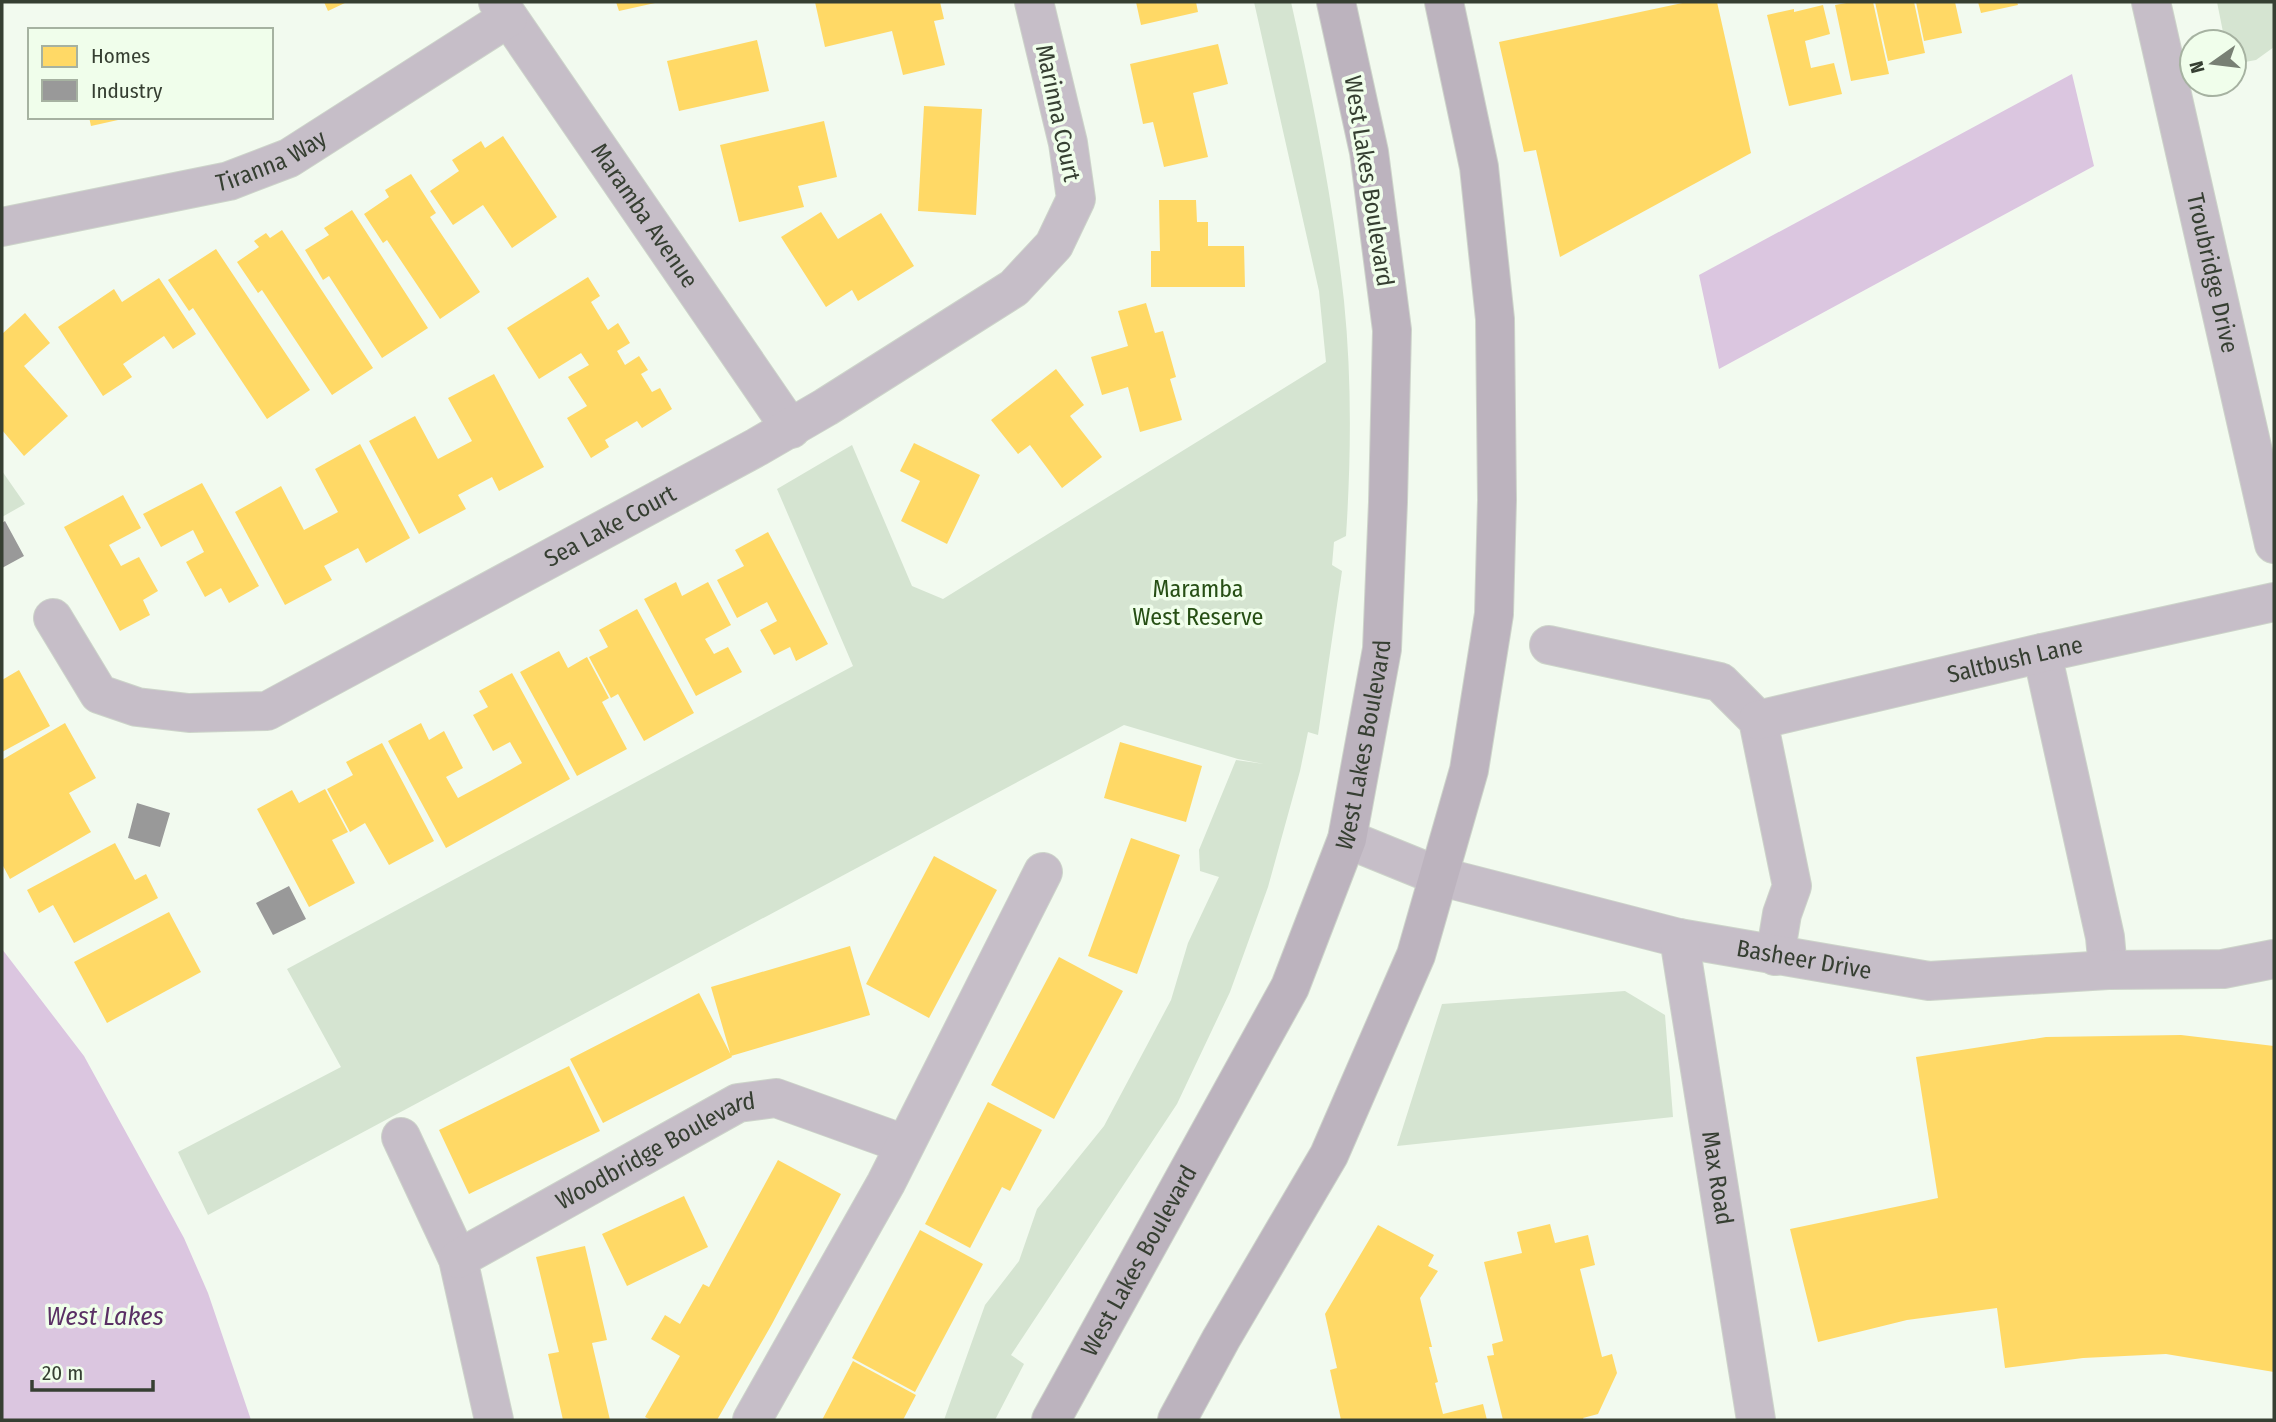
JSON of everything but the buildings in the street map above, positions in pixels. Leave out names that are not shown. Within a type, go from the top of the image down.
[{"type":"main road","name":"West Lakes Boulevard","points":[[1051,1420],[1290,987],[1347,839],[1382,649],[1392,330],[1370,152],[1336,2]]},
{"type":"main road","points":[[1185,1415],[1329,1155],[1416,955],[1469,770],[1494,614],[1497,500],[1495,319],[1480,180],[1444,2]]},
{"type":"street","name":"Marinna Court","points":[[1014,288],[1054,244],[1076,199],[1068,143],[1034,2]]},
{"type":"street","name":"Troubridge Drive","points":[[2151,2],[2274,544]]},
{"type":"street","name":"Tiranna Way","points":[[2,227],[229,181],[289,158],[503,10]]},
{"type":"street","name":"Maramba Avenue","points":[[503,10],[791,429]]},
{"type":"street","name":"Sea Lake Court","points":[[52,618],[99,694],[136,707],[189,713],[267,711],[791,429],[1014,288]]},
{"type":"street","name":"Saltbush Lane","points":[[1758,720],[2042,653],[2274,603]]},
{"type":"street","points":[[1549,645],[1720,682],[1758,720],[1791,886],[1782,914],[1775,956]]},
{"type":"street","points":[[2042,653],[2105,937],[2108,970]]},
{"type":"street","name":"Basheer Drive","points":[[1347,839],[1438,876],[1679,938],[1929,981],[2108,970],[2223,969],[2274,959]]},
{"type":"street","points":[[752,1420],[886,1183],[1043,872]]},
{"type":"street","name":"Max Road","points":[[1679,938],[1756,1420]]},
{"type":"street","name":"Woodbridge Boulevard","points":[[458,1259],[738,1103],[776,1098],[904,1144]]},
{"type":"street","points":[[401,1137],[458,1259],[494,1420]]},
{"type":"green space","name":"Maramba West Reserve","points":[[1254,2],[1291,2],[1328,188],[1347,330],[1350,419],[1346,536],[1334,542],[1332,565],[1342,571],[1318,735],[1308,732],[1268,887],[1230,992],[1177,1104],[1011,1355],[1024,1364],[995,1420],[944,1420],[985,1305],[1019,1261],[1037,1209],[1104,1126],[1171,1000],[1188,943],[1219,877],[1200,871],[1199,850],[1236,760],[1264,764],[1238,759],[1124,725],[208,1215],[178,1152],[341,1067],[287,969],[853,666],[777,489],[852,445],[912,586],[943,599],[1326,362],[1319,291]]},
{"type":"green space","points":[[2217,2],[2274,2],[2274,47],[2256,60],[2248,61],[2248,28],[2222,28]]},
{"type":"green space","points":[[2,471],[25,504],[2,517]]},
{"type":"green space","points":[[1625,991],[1665,1015],[1673,1117],[1397,1146],[1442,1004]]},
{"type":"water","points":[[2072,74],[2094,166],[1719,369],[1699,275]]},
{"type":"water","name":"West Lakes","points":[[2,949],[84,1056],[184,1238],[208,1293],[251,1420],[2,1420]]}]
